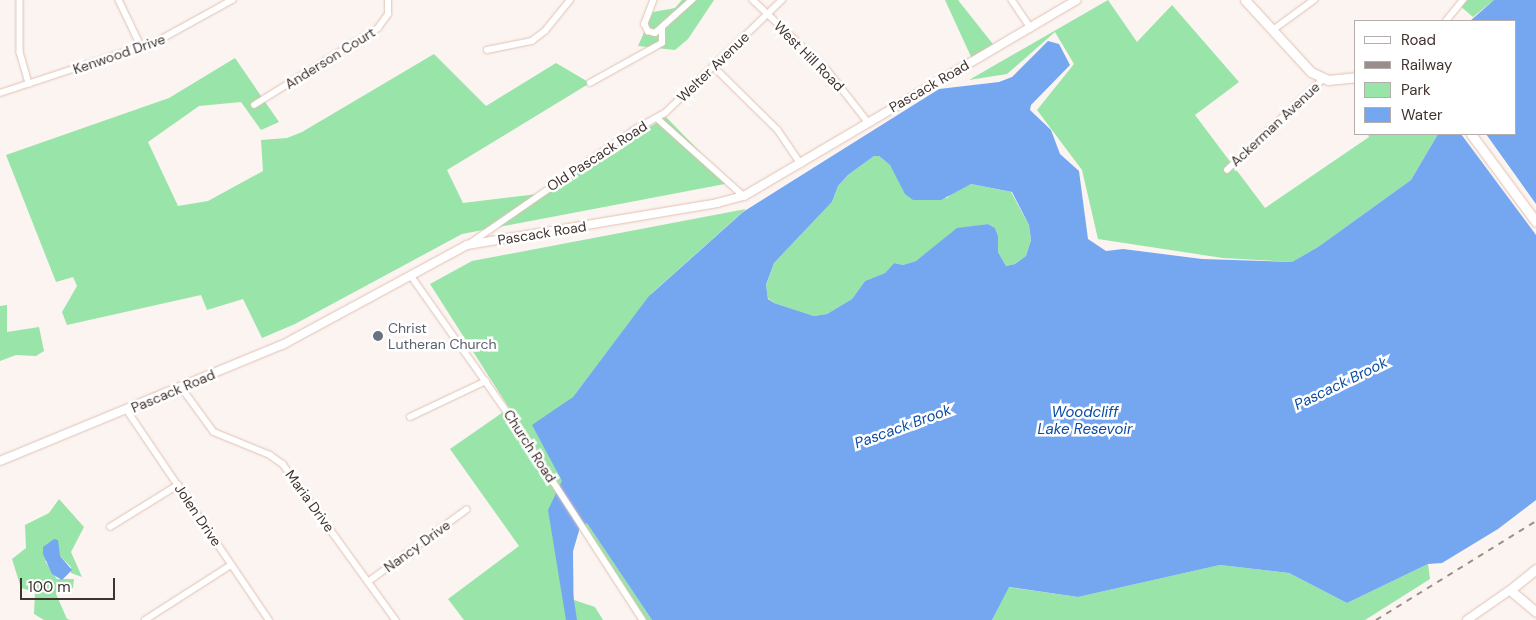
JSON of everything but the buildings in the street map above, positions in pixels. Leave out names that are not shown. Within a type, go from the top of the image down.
[{"type":"main road","points":[[1245,0],[1303,64],[1323,79],[1354,77]]},
{"type":"main road","points":[[1471,135],[1536,222]]},
{"type":"main road","points":[[1536,569],[1510,590],[1536,612]]},
{"type":"street","points":[[20,0],[20,52],[29,84]]},
{"type":"street","points":[[119,0],[142,48]]},
{"type":"street","name":"Kenwood Drive","points":[[0,93],[142,48],[172,35],[232,0]]},
{"type":"street","name":"Anderson Court","points":[[254,105],[378,28],[388,14],[388,0]]},
{"type":"street","points":[[487,50],[532,41],[545,31],[570,0]]},
{"type":"street","points":[[654,0],[646,28],[655,33],[692,0]]},
{"type":"street","name":"West Hill Road","points":[[753,0],[828,71],[868,122]]},
{"type":"street","name":"Welter Avenue","points":[[657,118],[782,0]]},
{"type":"street","points":[[1012,0],[1031,28]]},
{"type":"street","name":"Pascack Road","points":[[0,461],[182,388],[317,328],[467,245],[717,203],[744,196],[1077,0]]},
{"type":"street","points":[[1273,30],[1314,0]]},
{"type":"street","points":[[1447,20],[1463,0]]},
{"type":"street","points":[[590,83],[662,43],[662,28]]},
{"type":"street","points":[[713,66],[778,130],[801,164]]},
{"type":"street","name":"Ackerman Avenue","points":[[1227,170],[1323,79]]},
{"type":"street","name":"Old Pascack Road","points":[[467,245],[636,129],[657,118],[744,196]]},
{"type":"street","name":"Church Road","points":[[412,276],[486,381],[643,620]]},
{"type":"street","points":[[410,417],[486,381]]},
{"type":"street","name":"Maria Drive","points":[[182,388],[214,432],[270,455],[283,464],[396,620]]},
{"type":"street","name":"Jolen Drive","points":[[127,410],[269,620]]},
{"type":"street","points":[[110,526],[178,485]]},
{"type":"street","name":"Nancy Drive","points":[[368,582],[466,510]]},
{"type":"street","points":[[145,620],[231,564]]},
{"type":"street","points":[[1467,620],[1510,590]]},
{"type":"green space","points":[[682,0],[714,0],[688,39],[675,50],[638,46],[653,12],[675,8]]},
{"type":"green space","points":[[945,0],[958,0],[996,48],[973,61]]},
{"type":"green space","points":[[1108,0],[1137,42],[1172,5],[1239,82],[1195,115],[1265,208],[1369,137],[1368,135],[1437,135],[1411,180],[1318,247],[1292,262],[1223,258],[1098,239],[1082,170],[1037,110],[1074,64],[1055,32],[1007,74],[969,80]]},
{"type":"green space","points":[[1468,0],[1494,0],[1473,17],[1460,6]]},
{"type":"green space","points":[[434,54],[486,106],[556,63],[590,83],[447,170],[463,203],[538,194],[666,117],[730,183],[462,234],[295,324],[262,338],[243,299],[207,310],[201,295],[67,325],[62,312],[77,286],[73,277],[56,282],[6,155],[169,98],[235,58],[279,122],[261,130],[241,102],[199,106],[148,142],[178,206],[208,201],[263,171],[261,140],[287,138],[302,132]]},
{"type":"green space","points":[[874,156],[879,156],[890,165],[913,200],[947,198],[955,190],[971,184],[1011,192],[1029,225],[1031,240],[1026,256],[1015,264],[1006,266],[998,252],[998,236],[995,228],[988,224],[961,228],[916,261],[903,265],[894,263],[885,273],[865,281],[852,299],[827,314],[814,316],[774,303],[768,298],[766,286],[774,263],[832,202],[838,186],[848,175]]},
{"type":"green space","points":[[746,209],[652,293],[573,397],[533,426],[580,512],[652,620],[643,620],[580,527],[573,551],[574,600],[595,607],[603,620],[464,620],[448,599],[519,546],[450,449],[509,408],[430,284],[472,261]]},
{"type":"green space","points":[[7,305],[7,332],[39,327],[44,351],[36,356],[16,355],[0,361],[0,306]]},
{"type":"green space","points":[[59,499],[84,527],[71,552],[82,577],[71,573],[71,567],[60,556],[45,561],[57,579],[74,579],[73,588],[56,594],[67,619],[71,620],[44,620],[34,614],[35,592],[21,588],[12,559],[26,548],[25,525],[49,513]]},
{"type":"green space","points":[[1428,564],[1430,579],[1365,620],[992,620],[1008,587],[1078,597],[1220,565],[1289,573],[1347,603]]},
{"type":"water","points":[[1494,0],[1536,0],[1536,204],[1487,135],[1516,135],[1516,20],[1471,20]]},
{"type":"water","name":"Woodcliff Lake Resevoir","points":[[1048,41],[1059,44],[1070,65],[1031,105],[1030,110],[1051,130],[1060,154],[1079,171],[1088,239],[1106,251],[1123,249],[1202,259],[1292,262],[1318,247],[1411,180],[1437,135],[1462,135],[1536,235],[1536,500],[1498,529],[1442,563],[1428,564],[1347,603],[1289,573],[1220,565],[1078,597],[1009,587],[992,620],[652,620],[587,523],[580,527],[573,551],[573,594],[577,620],[566,620],[548,510],[562,481],[532,425],[573,397],[649,296],[743,212],[939,89],[999,82],[1012,77]],"holes":[[[874,156],[879,156],[890,165],[905,194],[913,200],[941,200],[971,184],[1012,192],[1029,225],[1031,240],[1026,256],[1015,264],[1006,266],[998,252],[998,236],[995,228],[988,224],[957,228],[916,261],[903,265],[894,263],[885,273],[865,281],[852,299],[827,314],[814,316],[774,303],[768,299],[766,285],[774,263],[832,202],[838,186],[848,175]]]},
{"type":"water","points":[[54,539],[58,540],[60,556],[72,570],[62,580],[52,574],[43,554],[43,547]]},
{"type":"railway","points":[[1376,620],[1536,521]]},
{"type":"place","name":"Christ Lutheran Church","points":[[378,336]]},
{"type":"water label","name":"Pascack Brook","points":[[1341,384]]},
{"type":"water label","name":"Pascack Brook","points":[[903,427]]}]
